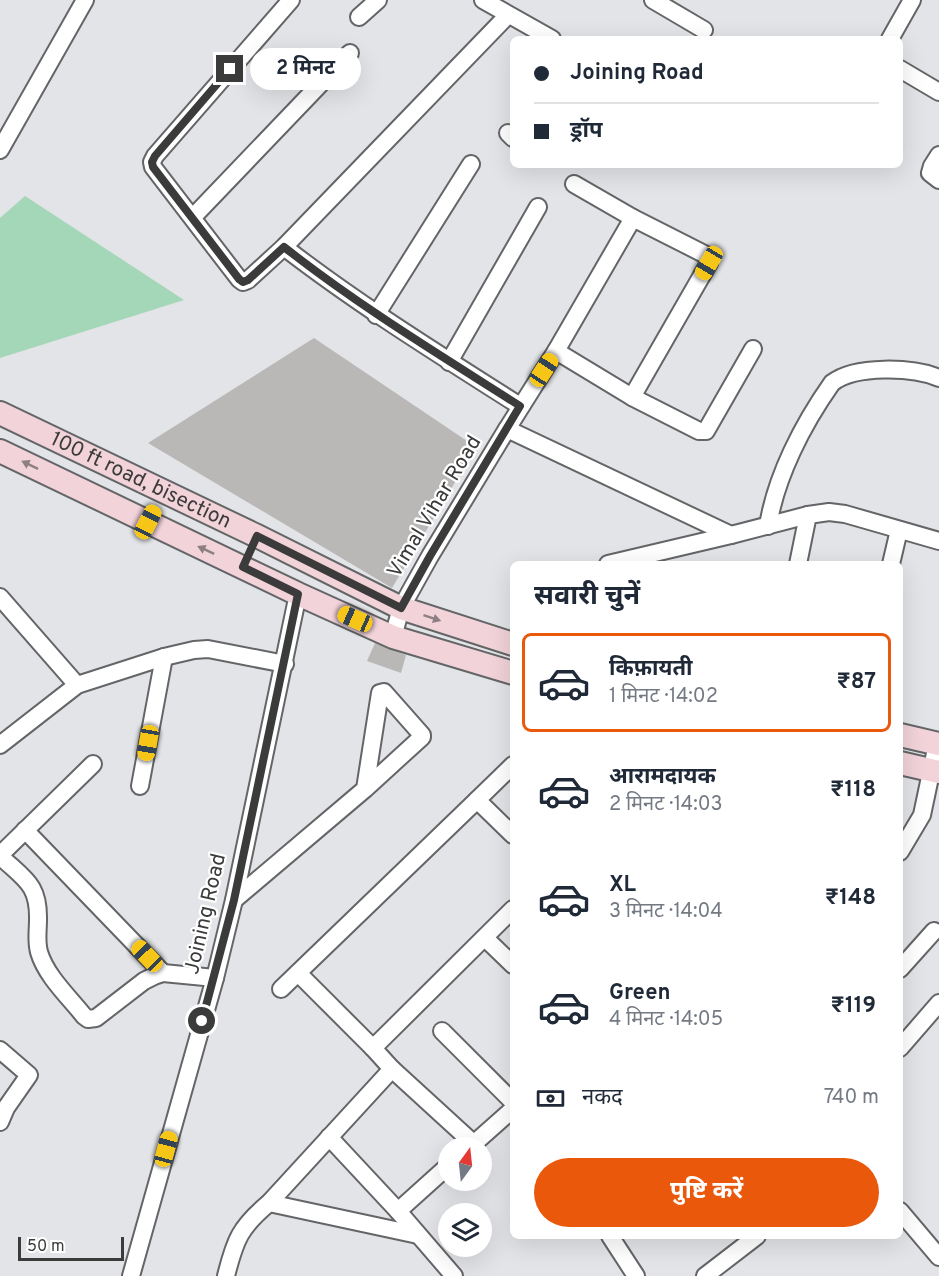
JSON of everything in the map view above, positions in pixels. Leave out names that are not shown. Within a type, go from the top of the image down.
[{"type":"street","points":[[0,150],[85,0]]},
{"type":"street","points":[[291,0],[152,162],[153,167],[243,282],[284,247],[508,15]]},
{"type":"street","points":[[359,17],[378,0]]},
{"type":"street","points":[[483,0],[546,36]]},
{"type":"street","points":[[653,0],[704,30]]},
{"type":"street","points":[[892,36],[912,0]]},
{"type":"street","points":[[193,217],[350,53]]},
{"type":"street","points":[[903,71],[939,92]]},
{"type":"street","points":[[939,155],[930,173],[939,180]]},
{"type":"street","points":[[376,315],[471,164]]},
{"type":"street","points":[[574,184],[633,218],[706,255],[709,259],[709,263],[632,397]]},
{"type":"street","points":[[449,362],[538,207]]},
{"type":"street","name":"Vimal Vihar Road","points":[[393,637],[401,608],[430,556],[520,406],[556,351],[633,218]]},
{"type":"street","points":[[284,247],[376,315],[520,406]]},
{"type":"street","points":[[556,351],[632,397],[699,431],[705,431],[753,349]]},
{"type":"street","points":[[768,526],[771,504],[781,473],[832,383],[851,373],[898,370],[919,372],[939,378]]},
{"type":"street","name":"100 ft road, bisection","points":[[0,413],[401,608],[510,643]]},
{"type":"street","points":[[507,429],[731,536]]},
{"type":"street","name":"100 ft road, bisection","points":[[0,451],[393,637],[510,669]]},
{"type":"street","points":[[148,522],[164,491]]},
{"type":"street","points":[[621,561],[731,536],[808,515],[829,512],[845,514],[939,541]]},
{"type":"street","points":[[799,561],[808,515]]},
{"type":"street","points":[[892,561],[899,530]]},
{"type":"street","points":[[243,567],[257,536]]},
{"type":"street","name":"Joining Road","points":[[131,1276],[215,978],[234,900],[298,594]]},
{"type":"street","points":[[0,597],[77,685]]},
{"type":"street","points":[[0,745],[77,685],[164,657],[208,649],[285,664]]},
{"type":"street","points":[[140,786],[164,657]]},
{"type":"street","points":[[234,900],[365,789],[422,736],[382,692],[365,789]]},
{"type":"street","points":[[903,736],[938,744],[935,771],[922,815],[903,847]]},
{"type":"street","points":[[93,764],[0,856],[31,885],[35,892],[38,904],[37,938],[39,952],[45,966],[88,1019],[96,1018],[144,981],[163,973],[215,978]]},
{"type":"street","points":[[903,764],[935,771]]},
{"type":"street","points":[[281,989],[510,768]]},
{"type":"street","points":[[477,800],[510,833]]},
{"type":"street","points":[[25,830],[163,973]]},
{"type":"street","points":[[373,1048],[510,912]]},
{"type":"street","points":[[903,966],[934,931]]},
{"type":"street","points":[[485,938],[510,962]]},
{"type":"street","points":[[298,973],[463,1137]]},
{"type":"street","points":[[903,1045],[939,1004]]},
{"type":"street","points":[[442,1031],[510,1099]]},
{"type":"street","points":[[0,1050],[29,1075],[6,1108],[0,1122]]},
{"type":"street","points":[[226,1276],[232,1251],[250,1219],[269,1203],[392,1069]]},
{"type":"street","points":[[482,1137],[510,1112]]},
{"type":"street","points":[[329,1137],[398,1211],[454,1276]]},
{"type":"street","points":[[398,1211],[438,1175]]},
{"type":"street","points":[[269,1203],[418,1235]]},
{"type":"street","points":[[903,1214],[939,1257]]},
{"type":"street","points":[[612,1239],[636,1276]]},
{"type":"street","points":[[705,1276],[753,1239]]},
{"type":"green space","points":[[25,196],[184,300],[0,358],[0,218]]},
{"type":"building","points":[[314,338],[476,447],[392,588],[148,443]]},
{"type":"building","points":[[375,643],[406,655],[401,673],[367,661]]},
{"type":"route","points":[[202,1021],[234,900],[298,594],[243,567],[257,536],[401,608],[520,406],[376,315],[284,247],[248,280],[243,282],[239,279],[153,167],[152,162],[230,69]]}]
